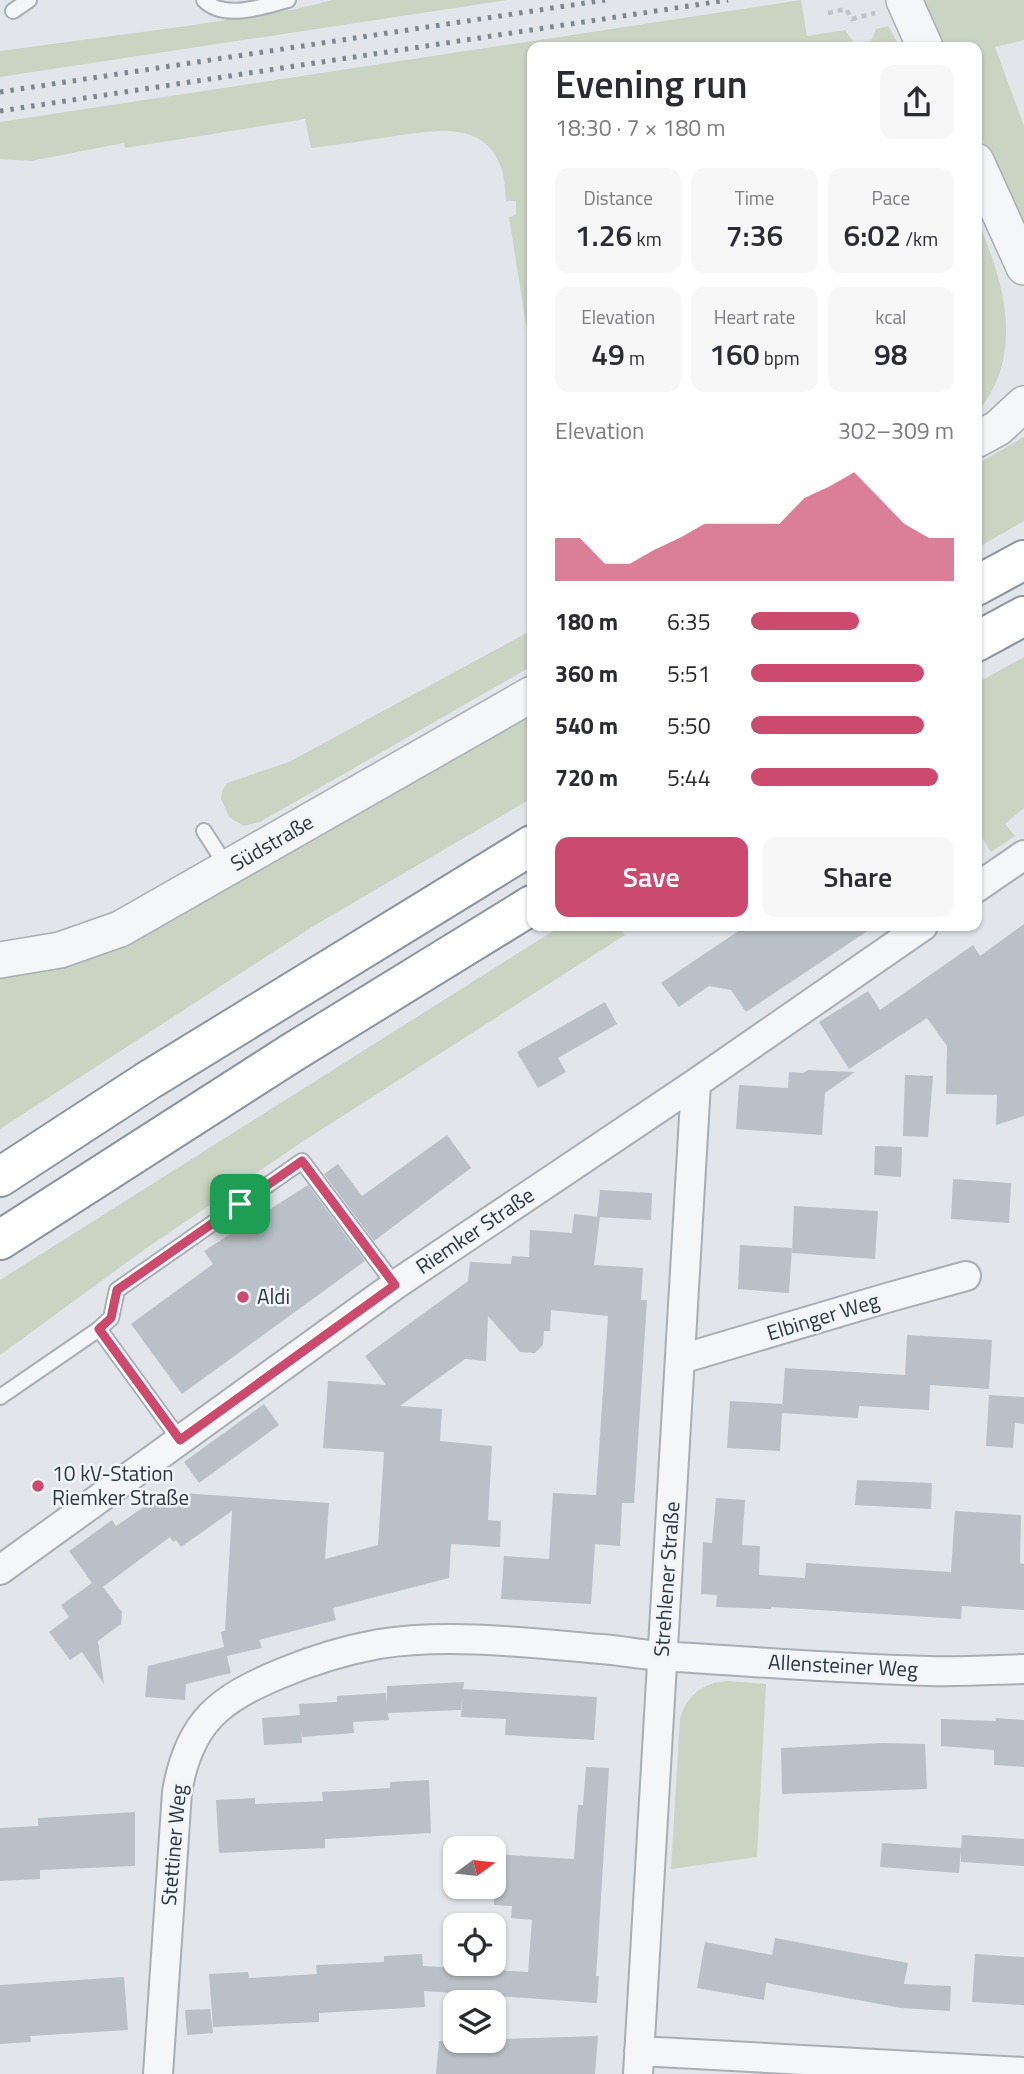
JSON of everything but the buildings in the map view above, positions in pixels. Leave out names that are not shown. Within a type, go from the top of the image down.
[{"type":"highway","points":[[982,583],[1024,560]]},
{"type":"highway","points":[[982,639],[1024,617]]},
{"type":"highway","points":[[0,1177],[149,1080],[527,848]]},
{"type":"highway","points":[[0,1240],[293,1052],[527,908]]},
{"type":"street","points":[[890,7],[921,42]]},
{"type":"street","points":[[982,174],[1024,267]]},
{"type":"street","points":[[982,437],[998,428],[1024,404]]},
{"type":"street","name":"Südstraße","points":[[0,960],[60,950],[120,929],[527,697]]},
{"type":"street","points":[[982,884],[1024,855]]},
{"type":"street","name":"Riemker Straße","points":[[0,1570],[395,1285],[696,1083],[916,931]]},
{"type":"street","name":"Strehlener Straße","points":[[638,2062],[696,1083]]},
{"type":"street","name":"Elbinger Weg","points":[[681,1359],[966,1276]]},
{"type":"street","name":"Stettiner Weg","points":[[158,2074],[177,1792],[182,1764],[194,1737],[212,1714],[252,1686],[305,1664],[379,1644],[456,1640],[601,1649],[662,1657]]},
{"type":"street","name":"Allensteiner Weg","points":[[662,1657],[930,1671],[1024,1669]]},
{"type":"street","points":[[638,2062],[1024,2072]]},
{"type":"lane","points":[[13,11],[29,0]]},
{"type":"lane","points":[[204,0],[210,7],[242,11],[288,0]]},
{"type":"lane","points":[[204,831],[227,869]]},
{"type":"lane","points":[[0,1397],[99,1329],[111,1318],[117,1290],[302,1161],[395,1285]]},
{"type":"lane","points":[[99,1329],[180,1440]]},
{"type":"path","points":[[828,13],[846,9],[852,19],[890,7]]},
{"type":"green space","points":[[333,0],[507,0],[0,77],[0,51],[194,25],[296,9]]},
{"type":"green space","points":[[801,0],[807,36],[845,30],[853,42],[527,42],[527,330],[509,217],[516,215],[516,201],[506,201],[503,174],[495,154],[485,143],[473,136],[460,132],[431,131],[311,148],[305,119],[125,148],[124,143],[31,161],[0,159],[0,122]]},
{"type":"green space","points":[[919,0],[1024,0],[1024,40],[995,47],[1024,126],[1024,233],[982,139],[982,42],[938,42]]},
{"type":"green space","points":[[888,26],[897,42],[862,42],[871,41],[876,29]]},
{"type":"green space","points":[[982,231],[996,269],[1006,320],[1006,345],[1001,369],[992,391],[982,406]]},
{"type":"green space","points":[[1024,437],[1024,521],[982,545],[982,461]]},
{"type":"green space","points":[[527,633],[527,669],[260,822],[244,826],[229,817],[221,799],[227,783],[289,762]]},
{"type":"green space","points":[[1024,657],[1024,808],[1005,824],[1015,836],[991,852],[982,838],[982,680]]},
{"type":"green space","points":[[527,718],[527,801],[312,927],[0,1129],[0,979],[75,960],[165,923]]},
{"type":"green space","points":[[553,931],[622,931],[625,935],[302,1142],[141,1252],[0,1355],[0,1280]]},
{"type":"green space","points":[[727,1681],[766,1684],[757,1857],[671,1869],[680,1718],[687,1702],[698,1691],[711,1684]]},
{"type":"railway","points":[[0,92],[605,0]]},
{"type":"railway","points":[[0,111],[728,0]]},
{"type":"place","name":"Aldi","points":[[243,1297]]},
{"type":"place","name":"10 kV-Station Riemker Straße","points":[[38,1486]]},
{"type":"route","points":[[302,1161],[395,1285],[180,1440],[99,1329],[111,1318],[117,1290],[240,1204],[302,1161]]}]
